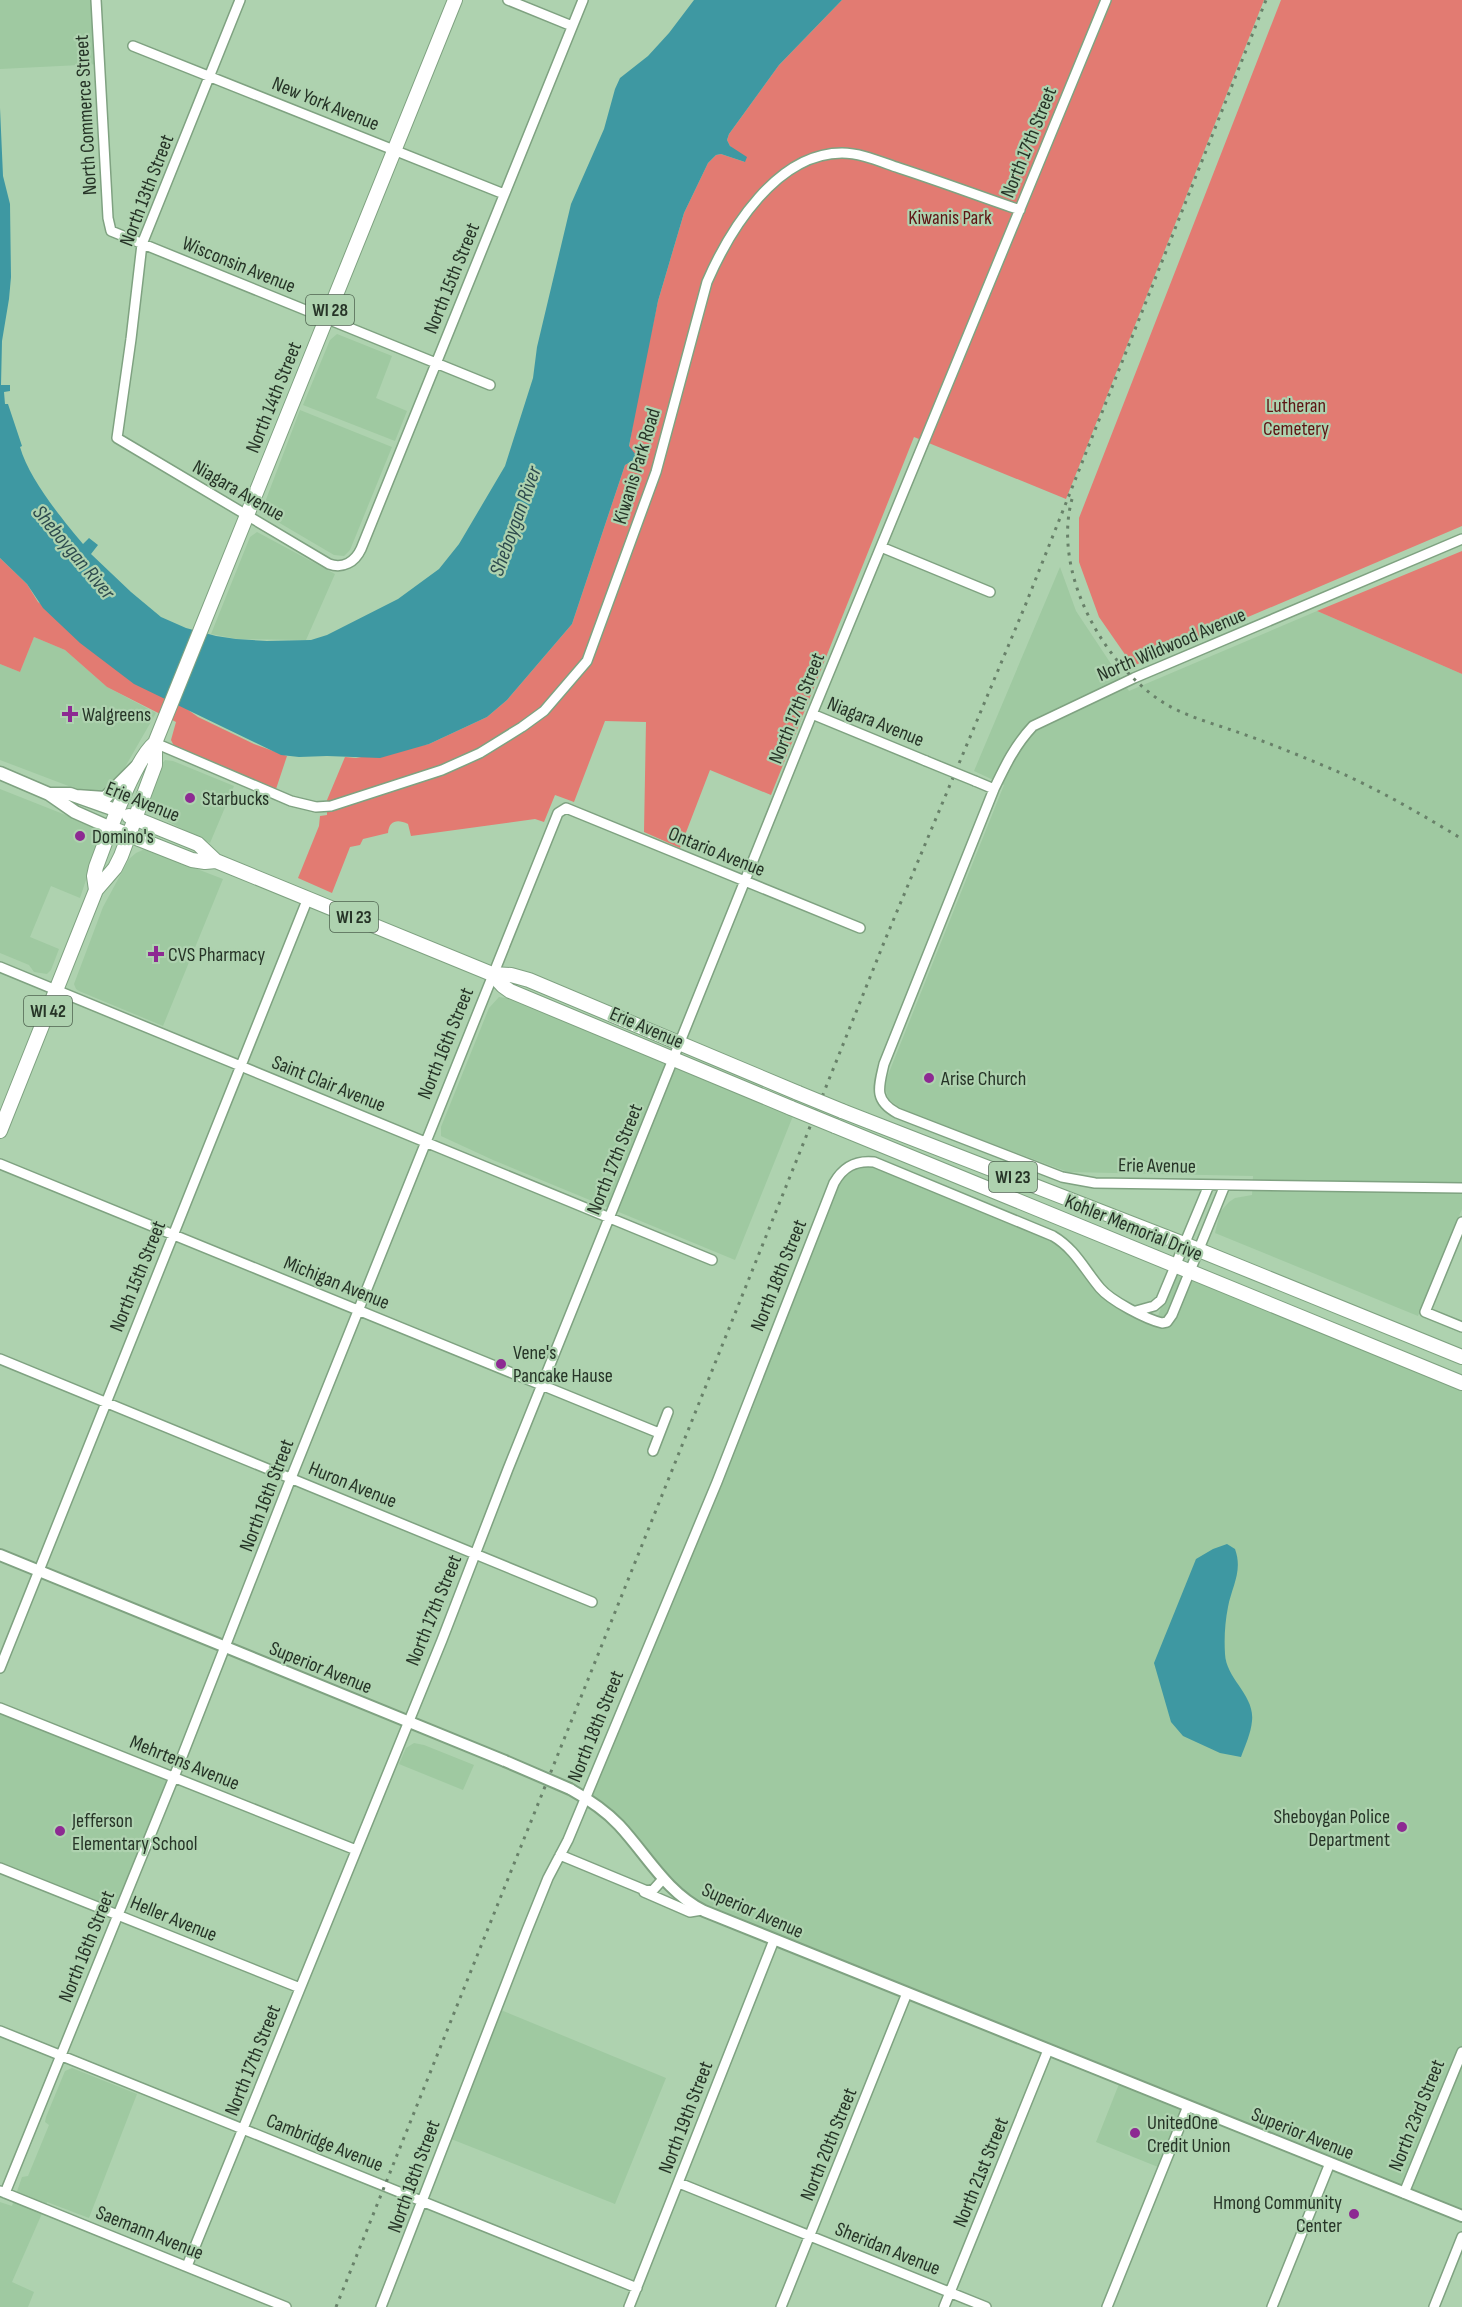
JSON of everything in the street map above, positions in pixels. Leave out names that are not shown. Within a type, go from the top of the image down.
[{"type":"main road","name":"North 14th Street","points":[[0,1131],[96,890],[117,864],[129,835],[155,762],[155,743],[455,0]]},
{"type":"main road","name":"North 14th Street","points":[[96,890],[95,871],[111,828],[137,766],[147,750],[155,743]]},
{"type":"main road","points":[[76,796],[105,798],[137,766]]},
{"type":"main road","name":"Erie Avenue","points":[[0,773],[49,794],[72,810],[111,828],[195,861],[216,861],[492,974],[521,977],[798,1093]]},
{"type":"main road","name":"Erie Avenue","points":[[49,794],[63,792],[135,818],[201,846],[216,861]]},
{"type":"main road","name":"Erie Avenue","points":[[492,974],[501,985],[510,991],[791,1108]]},
{"type":"main road","name":"Kohler Memorial Drive","points":[[798,1093],[1184,1244],[1462,1357]]},
{"type":"main road","name":"Kohler Memorial Drive","points":[[791,1108],[1462,1383]]},
{"type":"street","name":"North Commerce Street","points":[[96,0],[110,229]]},
{"type":"street","name":"North 13th Street","points":[[117,438],[142,244],[240,0]]},
{"type":"street","points":[[507,0],[572,26]]},
{"type":"street","name":"North 15th Street","points":[[346,564],[355,559],[359,552],[583,0]]},
{"type":"street","name":"North 17th Street","points":[[187,2266],[812,714],[1106,0]]},
{"type":"street","name":"New York Avenue","points":[[133,46],[504,194]]},
{"type":"street","name":"Kiwanis Park Road","points":[[155,743],[303,805],[331,806],[442,770],[480,753],[522,728],[544,711],[587,661],[656,472],[707,282],[715,263],[737,226],[767,189],[786,172],[801,163],[822,155],[844,153],[862,156],[1020,210]]},
{"type":"street","name":"Wisconsin Avenue","points":[[110,229],[115,234],[490,385]]},
{"type":"street","name":"Niagara Avenue","points":[[117,438],[331,565],[346,564]]},
{"type":"street","name":"North Wildwood Avenue","points":[[994,789],[1020,739],[1033,726],[1053,715],[1134,678],[1462,539]]},
{"type":"street","points":[[881,547],[990,592]]},
{"type":"street","name":"Niagara Avenue","points":[[812,714],[994,789]]},
{"type":"street","name":"Erie Avenue","points":[[994,789],[884,1064],[878,1089],[883,1102],[897,1113],[1062,1178],[1095,1183],[1462,1188]]},
{"type":"street","name":"Ontario Avenue","points":[[561,810],[566,808],[860,928]]},
{"type":"street","name":"North 16th Street","points":[[2,2192],[61,2056],[174,1777],[492,974],[555,819],[561,810]]},
{"type":"street","name":"North 15th Street","points":[[0,1668],[308,898]]},
{"type":"street","name":"Saint Clair Avenue","points":[[0,967],[712,1260]]},
{"type":"street","name":"North 18th Street","points":[[381,2307],[424,2201],[466,2085],[523,1940],[717,1482],[834,1183],[843,1170],[852,1164],[865,1161],[874,1162],[1053,1236],[1075,1253],[1103,1291],[1136,1311]]},
{"type":"street","name":"Michigan Avenue","points":[[0,1164],[660,1433]]},
{"type":"street","points":[[1136,1311],[1149,1309],[1159,1302],[1209,1185]]},
{"type":"street","points":[[1136,1311],[1158,1322],[1167,1322],[1225,1185]]},
{"type":"street","points":[[1462,1222],[1425,1312],[1462,1327]]},
{"type":"street","name":"Huron Avenue","points":[[0,1359],[592,1602]]},
{"type":"street","points":[[653,1451],[668,1412]]},
{"type":"street","name":"Superior Avenue","points":[[0,1555],[570,1789],[585,1798],[619,1826],[663,1879],[687,1901],[702,1910],[1462,2216]]},
{"type":"street","name":"Mehrtens Avenue","points":[[0,1708],[356,1850]]},
{"type":"street","points":[[560,1855],[690,1912],[702,1910]]},
{"type":"street","name":"Heller Avenue","points":[[0,1868],[300,1988]]},
{"type":"street","points":[[629,1884],[650,1891],[663,1879]]},
{"type":"street","name":"North 19th Street","points":[[629,2307],[774,1940]]},
{"type":"street","name":"North 20th Street","points":[[781,2307],[907,1993]]},
{"type":"street","name":"Cambridge Avenue","points":[[0,2031],[637,2288]]},
{"type":"street","name":"North 21st Street","points":[[944,2307],[1048,2050]]},
{"type":"street","name":"North 23rd Street","points":[[1404,2193],[1462,2052]]},
{"type":"street","points":[[1107,2307],[1188,2106]]},
{"type":"street","points":[[1272,2307],[1330,2163]]},
{"type":"street","name":"Sheridan Avenue","points":[[679,2182],[986,2307]]},
{"type":"street","name":"Saemann Avenue","points":[[2,2192],[286,2307]]},
{"type":"street","points":[[1434,2307],[1462,2237]]},
{"type":"shaded area","points":[[0,0],[94,0],[100,64],[0,69]]},
{"type":"shaded area","points":[[337,334],[392,356],[376,398],[407,411],[395,441],[303,405],[330,340]]},
{"type":"shaded area","points":[[300,410],[392,447],[350,550],[344,556],[334,555],[266,515],[262,510]]},
{"type":"shaded area","points":[[257,532],[335,574],[306,640],[237,639],[211,634],[250,537]]},
{"type":"shaded area","points":[[1060,567],[1076,611],[1129,691],[1317,611],[1462,674],[1462,1209],[1418,1316],[1215,1233],[1220,1212],[1229,1202],[1235,1198],[1252,1195],[1253,1176],[1068,1172],[903,1110],[888,1099],[886,1080],[1004,785],[974,771]]},
{"type":"shaded area","points":[[34,637],[65,650],[107,687],[156,713],[117,781],[102,793],[87,793],[0,760],[0,664],[20,672]]},
{"type":"shaded area","points":[[165,760],[173,761],[234,786],[210,843],[161,818],[152,809],[149,799],[161,765]]},
{"type":"shaded area","points":[[0,789],[91,825],[99,834],[99,841],[80,898],[51,886],[30,937],[59,949],[51,970],[47,974],[34,972],[29,965],[0,953]]},
{"type":"shaded area","points":[[145,849],[223,879],[163,1026],[79,991],[74,984],[103,907],[129,859]]},
{"type":"shaded area","points":[[499,997],[513,999],[793,1116],[735,1260],[493,1160],[441,1136],[441,1127],[489,1008]]},
{"type":"shaded area","points":[[865,1161],[1053,1236],[1102,1289],[1143,1315],[1158,1316],[1176,1265],[1462,1383],[1462,2216],[1188,2106],[1163,2169],[1096,2142],[1121,2079],[697,1907],[652,1866],[585,1798],[834,1182]]},
{"type":"shaded area","points":[[0,1708],[174,1777],[117,1914],[0,1868]]},
{"type":"shaded area","points":[[414,1743],[474,1765],[463,1790],[399,1764],[406,1748]]},
{"type":"shaded area","points":[[496,2008],[666,2078],[615,2204],[446,2137]]},
{"type":"shaded area","points":[[72,2068],[137,2094],[89,2218],[47,2202],[12,2282],[34,2292],[28,2307],[0,2307],[0,2202],[12,2206],[22,2177],[28,2176],[49,2125],[45,2122],[46,2117],[65,2071]]},
{"type":"green space","name":"Kiwanis Park","points":[[842,0],[1264,0],[1066,499],[914,437],[771,795],[710,770],[680,848],[644,832],[646,722],[605,721],[574,802],[555,795],[544,822],[535,819],[411,836],[408,824],[401,821],[395,822],[390,825],[388,833],[363,839],[360,845],[350,847],[332,893],[298,878],[319,826],[320,816],[327,815],[327,800],[345,757],[356,758],[429,744],[487,717],[507,700],[572,624],[625,465],[636,459],[629,447],[638,393],[658,301],[684,213],[708,163],[716,155],[721,154],[745,162],[730,146],[727,140],[729,134],[779,65]]},
{"type":"green space","name":"Lutheran Cemetery","points":[[1281,0],[1462,0],[1462,526],[1133,666],[1099,617],[1079,562],[1079,518]]},
{"type":"green space","points":[[1462,551],[1462,674],[1317,611]]},
{"type":"green space","points":[[0,558],[27,584],[38,602],[198,717],[254,744],[287,756],[276,789],[174,746],[171,740],[176,722],[107,687],[65,650],[34,637],[20,672],[0,664]]},
{"type":"water","name":"Sheboygan River","points":[[694,0],[842,0],[779,65],[729,134],[727,140],[730,146],[747,157],[745,162],[721,154],[716,155],[708,163],[684,213],[658,301],[629,446],[636,455],[636,459],[625,465],[572,624],[507,700],[487,717],[429,744],[380,758],[281,755],[134,684],[80,643],[43,608],[27,584],[0,558],[0,108],[3,176],[10,204],[11,277],[2,341],[1,385],[10,385],[10,391],[4,392],[5,404],[8,404],[24,459],[31,472],[47,498],[83,544],[89,538],[98,545],[91,554],[161,617],[186,628],[216,636],[267,641],[311,640],[327,635],[398,599],[439,569],[459,544],[505,466],[533,378],[537,347],[571,204],[604,129],[615,89],[620,78],[648,56]]},
{"type":"water","points":[[1227,1544],[1235,1549],[1238,1564],[1226,1618],[1225,1654],[1230,1671],[1245,1695],[1252,1712],[1250,1730],[1241,1757],[1220,1753],[1183,1736],[1171,1722],[1154,1663],[1196,1559]]},
{"type":"railway","points":[[336,2307],[885,940],[1025,606],[1266,0]]},
{"type":"railway","points":[[1072,499],[1068,527],[1069,557],[1076,586],[1103,641],[1121,665],[1142,686],[1164,703],[1182,712],[1276,746],[1350,777],[1399,802],[1462,839]]},
{"type":"place","name":"Walgreens","points":[[70,714]]},
{"type":"place","name":"Starbucks","points":[[190,798]]},
{"type":"place","name":"Domino's","points":[[80,836]]},
{"type":"place","name":"CVS Pharmacy","points":[[156,954]]},
{"type":"place","name":"Arise Church","points":[[929,1078]]},
{"type":"place","name":"Vene's Pancake Hause","points":[[501,1364]]},
{"type":"place","name":"Sheboygan Police Department","points":[[1402,1827]]},
{"type":"place","name":"Jefferson Elementary School","points":[[60,1831]]},
{"type":"place","name":"UnitedOne Credit Union","points":[[1135,2133]]},
{"type":"place","name":"Hmong Community Center","points":[[1354,2214]]}]
